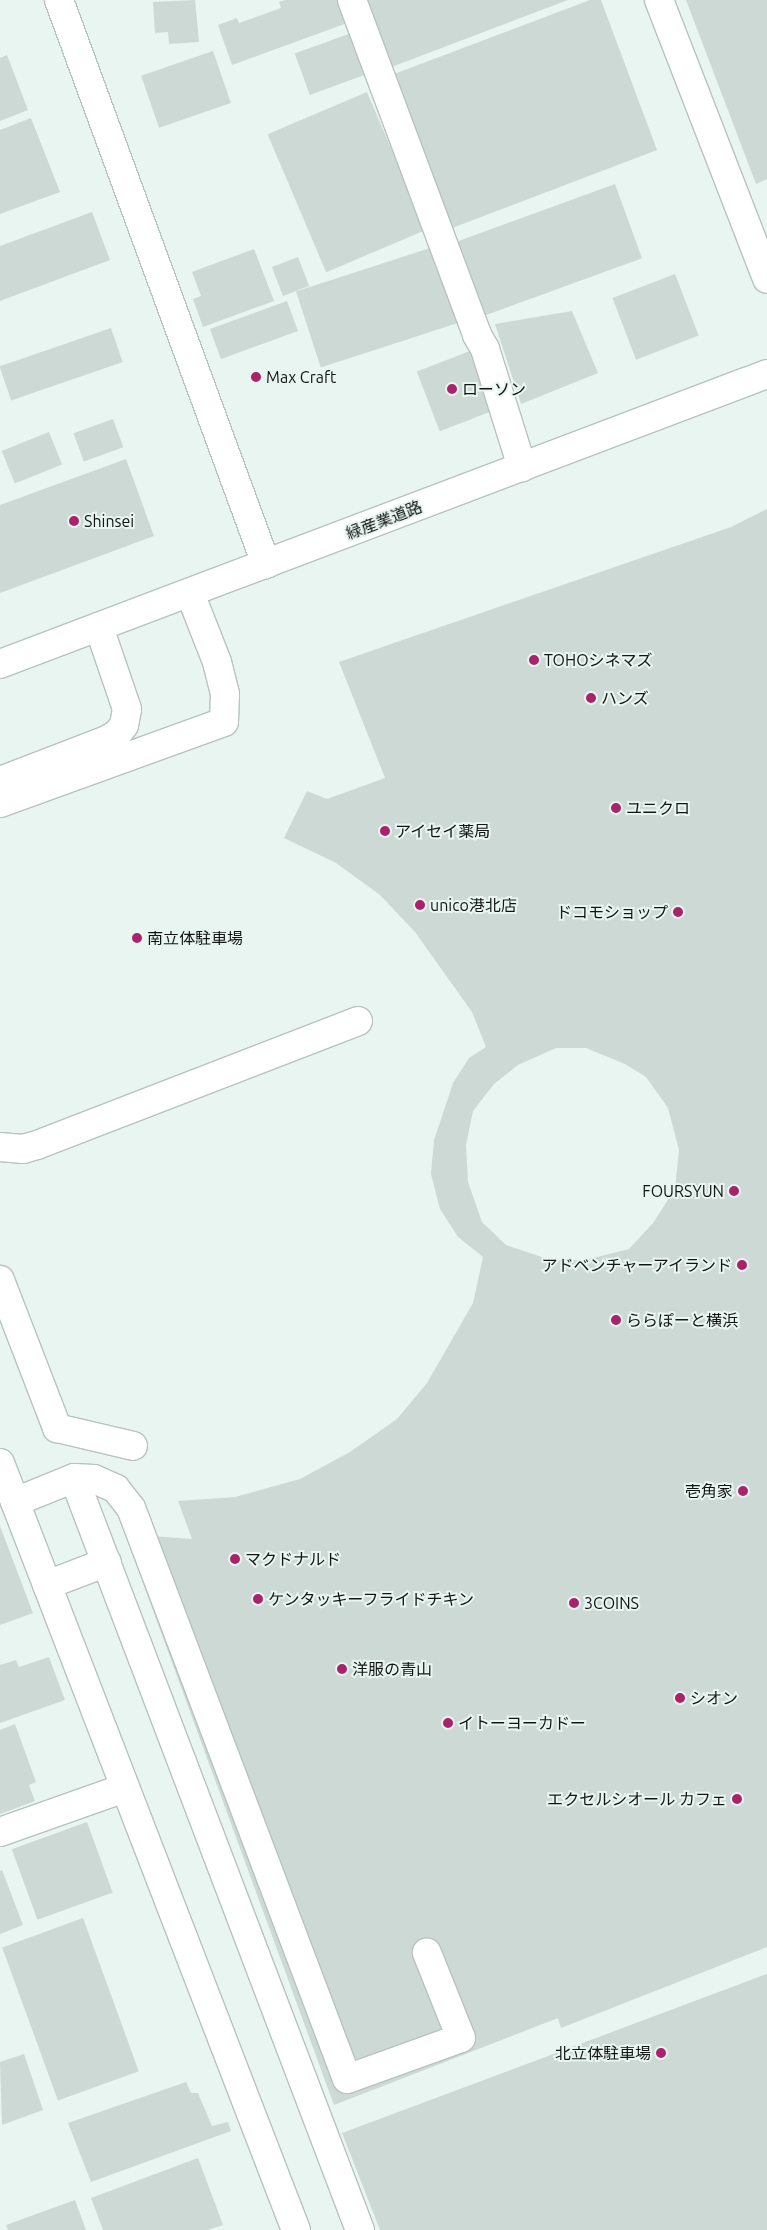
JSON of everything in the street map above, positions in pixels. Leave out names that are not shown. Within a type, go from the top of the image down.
[{"type":"street","points":[[59,0],[266,564]]},
{"type":"street","points":[[352,0],[477,335],[485,349],[522,467]]},
{"type":"street","points":[[659,0],[767,279]]},
{"type":"street","name":"緑産業道路","points":[[0,664],[767,374]]},
{"type":"street","points":[[0,803],[224,722],[225,694],[217,662],[190,593]]},
{"type":"street","points":[[0,781],[107,740],[118,733],[124,726],[127,709],[100,627]]},
{"type":"street","points":[[0,1147],[23,1149],[37,1145],[358,1021]]},
{"type":"street","points":[[0,1280],[56,1428],[133,1446]]},
{"type":"street","points":[[0,1463],[296,2230]]},
{"type":"street","points":[[15,1502],[74,1478],[94,1479],[116,1489],[132,1508],[348,2079],[461,2038],[427,1953]]},
{"type":"street","points":[[74,1478],[360,2230]]},
{"type":"street","points":[[47,1585],[107,1562]]},
{"type":"street","points":[[0,1832],[124,1788]]},
{"type":"building","points":[[195,0],[199,42],[169,44],[168,32],[155,33],[153,2]]},
{"type":"building","points":[[285,0],[342,0],[350,22],[232,65],[218,25],[237,18],[239,23],[281,8],[279,2]]},
{"type":"building","points":[[363,0],[568,0],[389,68]]},
{"type":"building","points":[[590,0],[601,0],[657,150],[452,228],[394,74]]},
{"type":"building","points":[[686,0],[767,0],[767,179],[756,184]]},
{"type":"building","points":[[354,32],[369,73],[310,95],[295,54]]},
{"type":"building","points":[[213,51],[231,103],[159,128],[141,76]]},
{"type":"building","points":[[7,55],[28,110],[0,121],[0,58]]},
{"type":"building","points":[[367,92],[426,230],[326,272],[268,134]]},
{"type":"building","points":[[31,118],[60,192],[0,214],[0,130]]},
{"type":"building","points":[[615,184],[642,258],[479,317],[452,243]]},
{"type":"building","points":[[92,212],[110,260],[0,301],[0,246]]},
{"type":"building","points":[[433,247],[458,323],[321,368],[296,291]]},
{"type":"building","points":[[254,249],[274,301],[203,327],[193,299],[201,296],[192,272]]},
{"type":"building","points":[[298,257],[309,286],[283,296],[272,267]]},
{"type":"building","points":[[675,274],[699,336],[636,360],[612,298]]},
{"type":"building","points":[[287,301],[298,331],[221,359],[210,329]]},
{"type":"building","points":[[572,311],[598,373],[521,404],[495,324]]},
{"type":"building","points":[[111,328],[123,362],[11,400],[0,366]]},
{"type":"building","points":[[470,351],[493,411],[440,431],[417,371]]},
{"type":"building","points":[[113,419],[123,447],[84,462],[74,433]]},
{"type":"building","points":[[49,432],[62,464],[15,484],[2,451]]},
{"type":"building","name":"Shinsei","points":[[126,459],[154,536],[0,593],[0,505]]},
{"type":"building","name":"ららぽーと横浜","points":[[767,509],[767,1947],[561,2028],[558,2018],[334,2105],[125,1534],[192,1539],[178,1501],[235,1497],[300,1479],[350,1452],[397,1419],[427,1383],[473,1303],[483,1257],[458,1237],[440,1209],[431,1174],[434,1140],[453,1083],[469,1058],[486,1047],[472,1012],[415,932],[380,895],[336,863],[284,838],[307,791],[327,799],[385,778],[339,662],[731,527]],"holes":[[[556,1048],[586,1048],[625,1064],[646,1077],[668,1108],[679,1150],[675,1189],[653,1223],[629,1249],[585,1260],[551,1260],[506,1245],[482,1222],[468,1182],[466,1145],[473,1111],[494,1084],[518,1065]]]},
{"type":"building","points":[[0,1526],[33,1613],[0,1625]]},
{"type":"building","points":[[49,1657],[65,1700],[0,1723],[0,1665],[16,1660],[19,1667]]},
{"type":"building","points":[[15,1724],[36,1782],[29,1785],[35,1801],[0,1814],[0,1730]]},
{"type":"building","points":[[87,1822],[113,1892],[37,1920],[12,1849]]},
{"type":"building","points":[[2,1870],[23,1925],[0,1934],[0,1871]]},
{"type":"building","points":[[83,1918],[139,2071],[58,2101],[2,1947]]},
{"type":"building","name":"北立体駐車場","points":[[767,1974],[767,2230],[380,2230],[342,2133]]},
{"type":"building","points":[[24,2054],[43,2110],[2,2125],[0,2062]]},
{"type":"building","points":[[186,2082],[191,2093],[198,2093],[212,2126],[228,2122],[231,2131],[91,2182],[68,2123]]},
{"type":"building","points":[[198,2158],[223,2225],[208,2230],[103,2230],[91,2198]]},
{"type":"building","points":[[75,2200],[86,2230],[8,2230],[6,2225]]},
{"type":"place","name":"Max Craft","points":[[256,377]]},
{"type":"place","name":"ローソン","points":[[452,389]]},
{"type":"place","name":"Shinsei","points":[[74,521]]},
{"type":"place","name":"TOHOシネマズ","points":[[534,660]]},
{"type":"place","name":"ハンズ","points":[[591,698]]},
{"type":"place","name":"ユニクロ","points":[[616,808]]},
{"type":"place","name":"アイセイ薬局","points":[[385,831]]},
{"type":"place","name":"unico港北店","points":[[420,905]]},
{"type":"place","name":"ドコモショップ","points":[[678,912]]},
{"type":"place","name":"南立体駐車場","points":[[137,938]]},
{"type":"place","name":"FOURSYUN","points":[[734,1191]]},
{"type":"place","name":"アドベンチャーアイランド","points":[[742,1265]]},
{"type":"place","name":"ららぽーと横浜","points":[[616,1320]]},
{"type":"place","name":"壱角家","points":[[743,1491]]},
{"type":"place","name":"マクドナルド","points":[[235,1559]]},
{"type":"place","name":"ケンタッキーフライドチキン","points":[[258,1599]]},
{"type":"place","name":"3COINS","points":[[574,1603]]},
{"type":"place","name":"洋服の青山","points":[[342,1669]]},
{"type":"place","name":"シオン","points":[[680,1698]]},
{"type":"place","name":"イトーヨーカドー","points":[[448,1723]]},
{"type":"place","name":"エクセルシオール カフェ","points":[[737,1799]]},
{"type":"place","name":"北立体駐車場","points":[[661,2053]]}]
